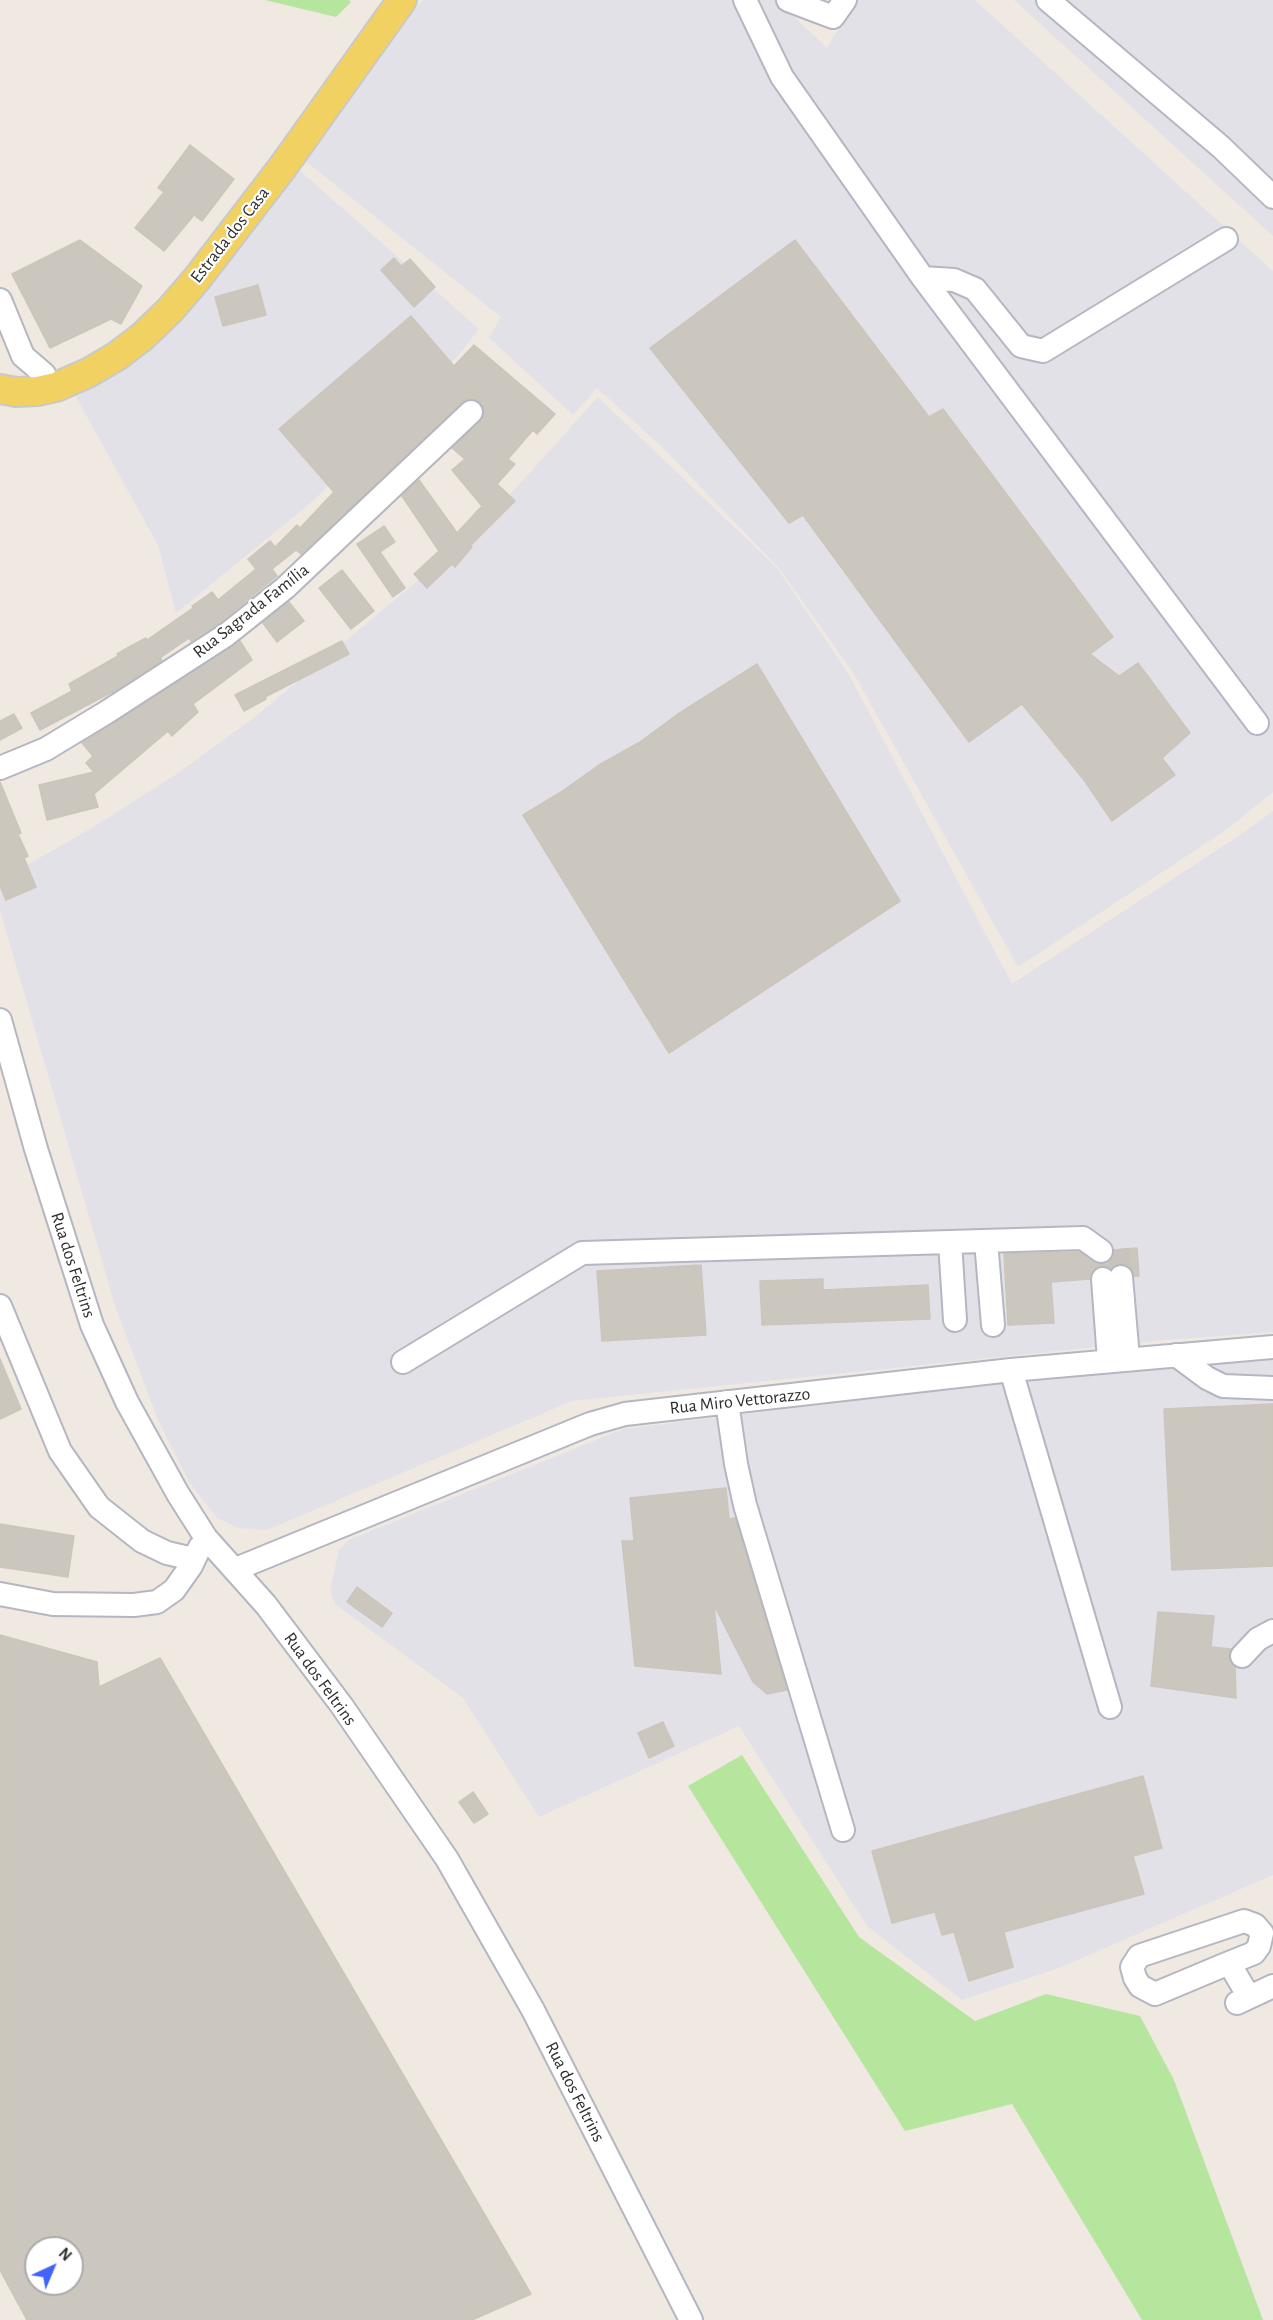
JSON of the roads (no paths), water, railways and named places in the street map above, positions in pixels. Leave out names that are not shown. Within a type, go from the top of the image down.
[{"type":"main road","name":"Estrada dos Casa","points":[[385,0],[263,171],[176,284],[134,327],[116,341],[80,361],[16,372],[16,392],[56,387],[88,373],[117,356],[163,317],[196,280],[262,193],[402,0]]},
{"type":"street","points":[[746,0],[782,77],[923,278],[1257,723]]},
{"type":"street","points":[[788,0],[828,17],[833,17],[845,0]]},
{"type":"street","points":[[812,0],[828,17]]},
{"type":"street","points":[[1048,0],[1221,147],[1273,197]]},
{"type":"street","points":[[923,278],[954,280],[975,289],[1021,345],[1043,351],[1226,239]]},
{"type":"street","points":[[0,300],[16,372]]},
{"type":"street","name":"Rua Sagrada Família","points":[[0,768],[46,749],[226,634],[285,588],[471,412]]},
{"type":"street","name":"Rua dos Feltrins","points":[[0,1020],[36,1149],[92,1325],[127,1402],[178,1494],[206,1538],[266,1605],[342,1706],[447,1859],[533,2010],[691,2320]]},
{"type":"street","points":[[403,1362],[582,1253],[1083,1238],[1101,1251]]},
{"type":"street","points":[[986,1241],[993,1325]]},
{"type":"street","points":[[950,1242],[955,1320]]},
{"type":"street","points":[[1112,1278],[1118,1359]]},
{"type":"street","points":[[0,1306],[60,1450],[99,1508],[142,1541],[167,1553],[193,1559]]},
{"type":"street","name":"Rua Miro Vettorazzo","points":[[236,1569],[590,1424],[625,1414],[1011,1370],[1273,1347]]},
{"type":"street","points":[[1176,1355],[1222,1386],[1273,1388]]},
{"type":"street","points":[[1011,1370],[1110,1707]]},
{"type":"street","points":[[727,1402],[736,1464],[745,1505],[843,1830]]},
{"type":"street","points":[[0,1594],[53,1604],[134,1605],[157,1602],[174,1590],[191,1566],[206,1538]]},
{"type":"street","points":[[1242,1656],[1258,1639],[1273,1631]]},
{"type":"street","points":[[1244,1921],[1255,1925],[1262,1933],[1259,1946],[1254,1953],[1229,1963],[1155,1994],[1140,1986],[1132,1967],[1139,1956],[1244,1921]]},
{"type":"street","points":[[1229,1963],[1243,2000],[1273,1986]]},
{"type":"tunnel","points":[[1118,1249],[1121,1277]]}]
